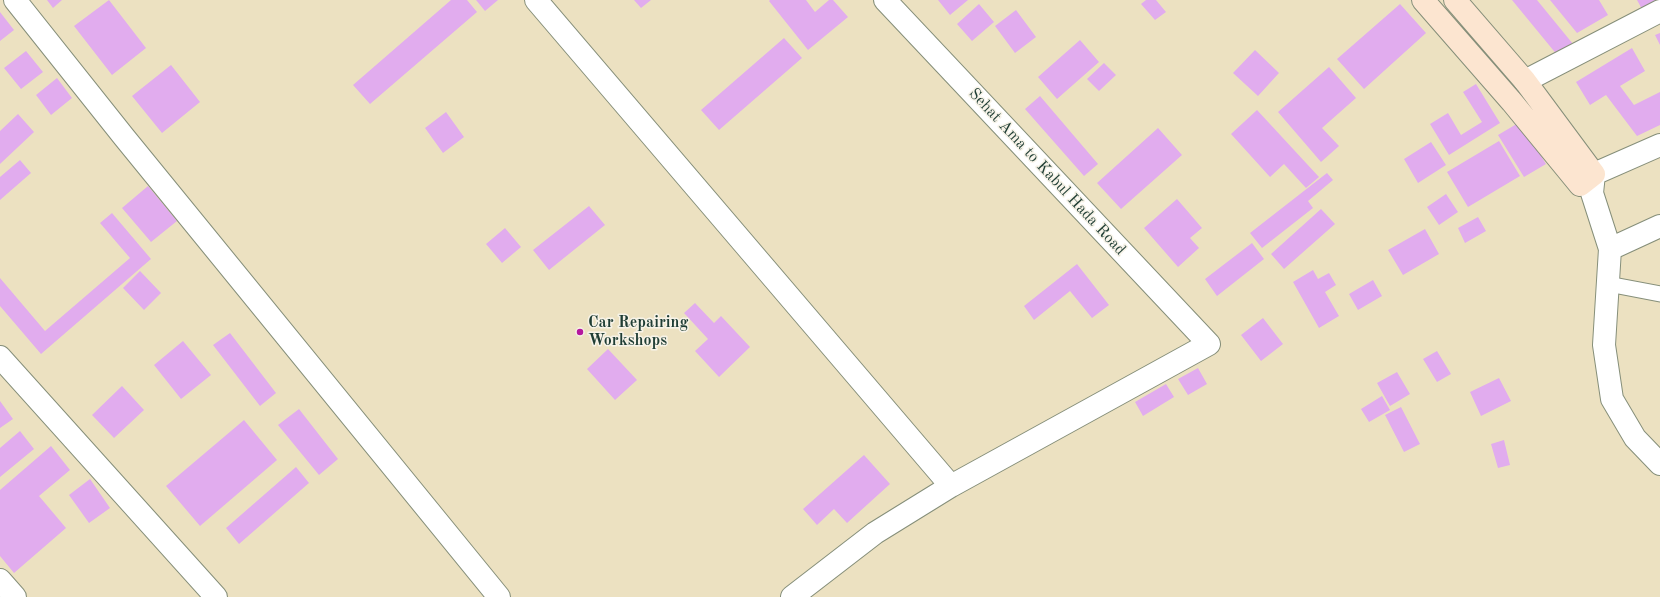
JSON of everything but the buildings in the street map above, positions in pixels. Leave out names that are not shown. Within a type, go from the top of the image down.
[{"type":"main road","points":[[1423,0],[1512,102],[1589,184]]},
{"type":"main road","points":[[1455,0],[1525,81],[1589,184]]},
{"type":"street","points":[[15,0],[124,137],[499,597]]},
{"type":"street","points":[[536,0],[951,486],[875,533],[792,597]]},
{"type":"street","name":"Sehat Ama to Kabul Hada Road","points":[[885,0],[1209,344],[951,486]]},
{"type":"street","points":[[1525,81],[1660,11]]},
{"type":"street","points":[[1660,145],[1589,184],[1610,249],[1604,345],[1612,398],[1635,438],[1660,464]]},
{"type":"street","points":[[1610,249],[1660,226]]},
{"type":"street","points":[[0,357],[216,597]]},
{"type":"street","points":[[0,580],[15,597]]},
{"type":"lane","points":[[1608,284],[1660,294]]},
{"type":"place","name":"Car Repairing Workshops","points":[[580,332]]}]
